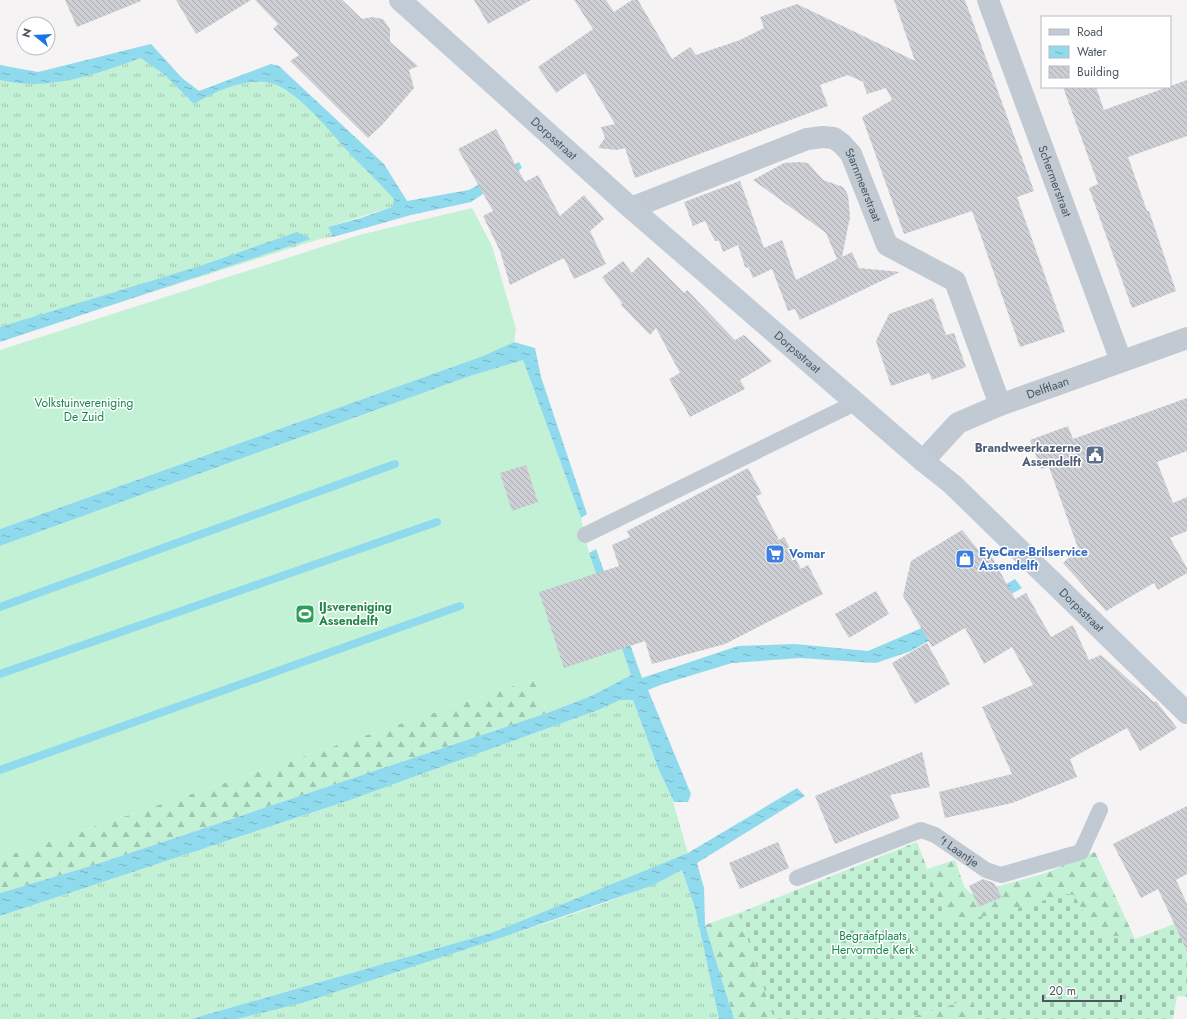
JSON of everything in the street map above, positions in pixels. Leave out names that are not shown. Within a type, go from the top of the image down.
[{"type":"street","name":"Dorpsstraat","points":[[400,0],[631,208],[855,403],[952,484],[1187,713]]},
{"type":"street","name":"Schermerstraat","points":[[988,0],[1121,361]]},
{"type":"street","name":"Starnmeerstraat","points":[[631,208],[807,139],[823,137],[834,138],[851,154],[888,245],[955,281],[1000,406]]},
{"type":"street","name":"Delftlaan","points":[[923,461],[958,423],[1121,361],[1187,338]]},
{"type":"lane","points":[[585,534],[855,403]]},
{"type":"lane","name":"'t Laantje","points":[[797,878],[921,830],[935,835],[986,870],[1001,875],[1081,852],[1100,810]]},
{"type":"green space","points":[[150,46],[178,75],[199,91],[271,64],[383,168],[394,199],[392,207],[328,227],[333,237],[320,239],[0,340],[0,65],[27,73],[54,72]]},
{"type":"green space","name":"Volkstuinvereniging De Zuid","points":[[472,208],[492,246],[516,329],[514,342],[483,356],[0,529],[0,350],[359,235]]},
{"type":"green space","name":"IJsvereniging Assendelft","points":[[523,360],[581,518],[589,553],[631,675],[591,696],[547,713],[534,679],[0,858],[0,546],[467,377]]},
{"type":"green space","points":[[534,679],[547,713],[94,865],[0,893],[0,858]]},
{"type":"green space","points":[[620,700],[633,700],[658,768],[671,795],[688,853],[494,932],[191,1019],[0,1019],[0,916],[350,800],[601,709]]},
{"type":"green space","name":"Begraafplaats Hervormde Kerk","points":[[917,842],[946,919],[971,919],[988,916],[1067,894],[1074,895],[1084,913],[1089,927],[1100,934],[1135,939],[1187,919],[1187,997],[1177,996],[1173,1019],[979,1019],[973,1001],[960,1002],[905,1019],[774,1019],[739,913]]},
{"type":"green space","points":[[1095,852],[1135,939],[1100,934],[1089,927],[1084,913],[977,918],[954,921],[946,919],[927,869],[955,860],[964,886],[971,894],[1046,873]]},
{"type":"green space","points":[[682,870],[695,908],[719,1019],[237,1019],[328,994],[555,920],[633,892]]},
{"type":"green space","points":[[739,913],[774,1019],[734,1019],[705,925]]},
{"type":"green space","points":[[973,1001],[979,1019],[905,1019],[960,1002]]},
{"type":"water","points":[[151,44],[182,78],[199,91],[271,64],[279,66],[384,164],[407,201],[469,190],[519,162],[522,168],[471,202],[411,215],[333,237],[328,227],[361,218],[392,207],[394,199],[350,154],[315,115],[292,94],[283,88],[273,84],[249,82],[214,93],[194,104],[165,75],[141,58],[107,70],[72,80],[54,83],[19,83],[0,80],[0,65],[38,72]]},
{"type":"water","points":[[297,232],[311,239],[0,342],[0,327],[203,265]]},
{"type":"water","points":[[514,342],[535,348],[541,377],[587,514],[581,518],[523,360],[467,377],[0,546],[0,529],[483,356]]},
{"type":"water","points":[[596,549],[642,678],[738,646],[795,644],[868,651],[959,612],[1015,579],[1022,588],[911,651],[876,663],[800,658],[732,663],[648,690],[691,794],[688,802],[674,802],[658,768],[633,700],[620,700],[601,709],[350,800],[0,916],[0,893],[94,865],[547,713],[591,696],[631,675],[589,553]]},
{"type":"water","points":[[797,788],[805,796],[697,863],[704,888],[705,925],[734,1019],[719,1019],[695,908],[682,870],[651,886],[506,936],[302,1003],[237,1019],[191,1019],[494,932],[688,853]]},
{"type":"building","points":[[65,0],[141,0],[141,1],[77,27]]},
{"type":"building","points":[[176,0],[251,0],[196,34]]},
{"type":"building","points":[[255,0],[342,0],[362,19],[372,17],[383,19],[390,29],[390,42],[418,66],[409,70],[414,88],[382,125],[368,138],[290,61],[299,55],[273,29],[278,24]]},
{"type":"building","points":[[474,0],[531,0],[488,24]]},
{"type":"building","points":[[574,0],[606,0],[614,12],[632,0],[638,0],[672,59],[690,47],[696,55],[740,40],[764,28],[760,17],[797,4],[915,61],[894,0],[965,0],[1034,191],[1017,197],[1065,332],[1020,347],[972,211],[904,234],[862,117],[892,100],[886,88],[867,94],[863,82],[848,75],[820,85],[828,106],[635,178],[625,148],[617,150],[598,148],[605,138],[601,127],[615,124],[585,73],[556,93],[538,67],[593,29]]},
{"type":"building","points":[[1187,80],[1187,136],[1128,157],[1147,211],[1149,211],[1176,291],[1132,308],[1089,188],[1098,184],[1063,88],[1096,88],[1104,110],[1165,88],[1171,88],[1171,86]]},
{"type":"building","points":[[496,129],[525,182],[538,175],[560,216],[584,195],[604,219],[590,231],[606,264],[574,279],[564,258],[510,285],[500,251],[483,216],[493,211],[458,149]]},
{"type":"building","points":[[784,163],[808,163],[823,180],[843,187],[848,195],[850,217],[842,257],[852,252],[859,268],[900,272],[800,320],[795,309],[788,311],[772,269],[753,278],[749,268],[745,267],[738,245],[723,252],[719,241],[715,241],[705,221],[693,226],[684,202],[740,181],[764,248],[782,240],[796,280],[837,259],[826,233],[753,180]]},
{"type":"building","points":[[648,257],[684,293],[687,290],[735,340],[744,335],[772,361],[740,380],[745,389],[690,417],[669,379],[680,373],[656,328],[650,335],[621,305],[622,303],[602,277],[623,261],[632,273]]},
{"type":"building","points":[[933,298],[946,335],[954,333],[966,367],[932,380],[929,373],[891,386],[876,341],[889,314]]},
{"type":"building","points":[[1187,398],[1187,451],[1157,462],[1173,503],[1187,497],[1187,531],[1170,538],[1187,568],[1187,573],[1158,590],[1154,583],[1106,611],[1063,563],[1078,548],[1049,467],[1041,469],[1030,440],[1068,426],[1073,439]]},
{"type":"building","points":[[526,465],[538,502],[512,511],[500,473]]},
{"type":"building","points":[[748,468],[762,494],[756,496],[779,540],[784,537],[801,569],[808,565],[823,594],[725,644],[652,664],[645,641],[564,668],[539,592],[619,566],[612,545],[630,537],[627,531]]},
{"type":"building","points":[[962,530],[980,552],[987,548],[1015,599],[1026,593],[1051,637],[1073,625],[1089,660],[1101,655],[1154,702],[1156,701],[1177,728],[1140,751],[1127,728],[1070,759],[1077,777],[1012,803],[945,818],[939,792],[1012,774],[982,707],[1033,685],[1012,647],[984,664],[965,628],[932,647],[903,596],[911,561]]},
{"type":"building","points":[[876,591],[889,614],[849,638],[835,614]]},
{"type":"building","points":[[927,643],[950,684],[915,704],[892,663]]},
{"type":"building","points":[[922,752],[930,787],[890,795],[900,818],[835,844],[815,796]]},
{"type":"building","points":[[1187,806],[1187,874],[1176,880],[1187,904],[1187,951],[1158,889],[1141,898],[1113,844]]},
{"type":"building","points":[[778,842],[789,868],[740,889],[729,863]]},
{"type":"building","points":[[983,879],[994,883],[1002,897],[979,907],[969,886]]},
{"type":"waterway","points":[[0,607],[395,464]]},
{"type":"waterway","points":[[0,674],[437,522]]},
{"type":"waterway","points":[[0,770],[460,606]]},
{"type":"place","name":"Brandweerkazerne Assendelft","points":[[1095,455]]},
{"type":"place","name":"Vomar","points":[[775,554]]},
{"type":"place","name":"EyeCare-Brilservice Assendelft","points":[[965,559]]},
{"type":"place","name":"IJsvereniging Assendelft","points":[[305,614]]}]
